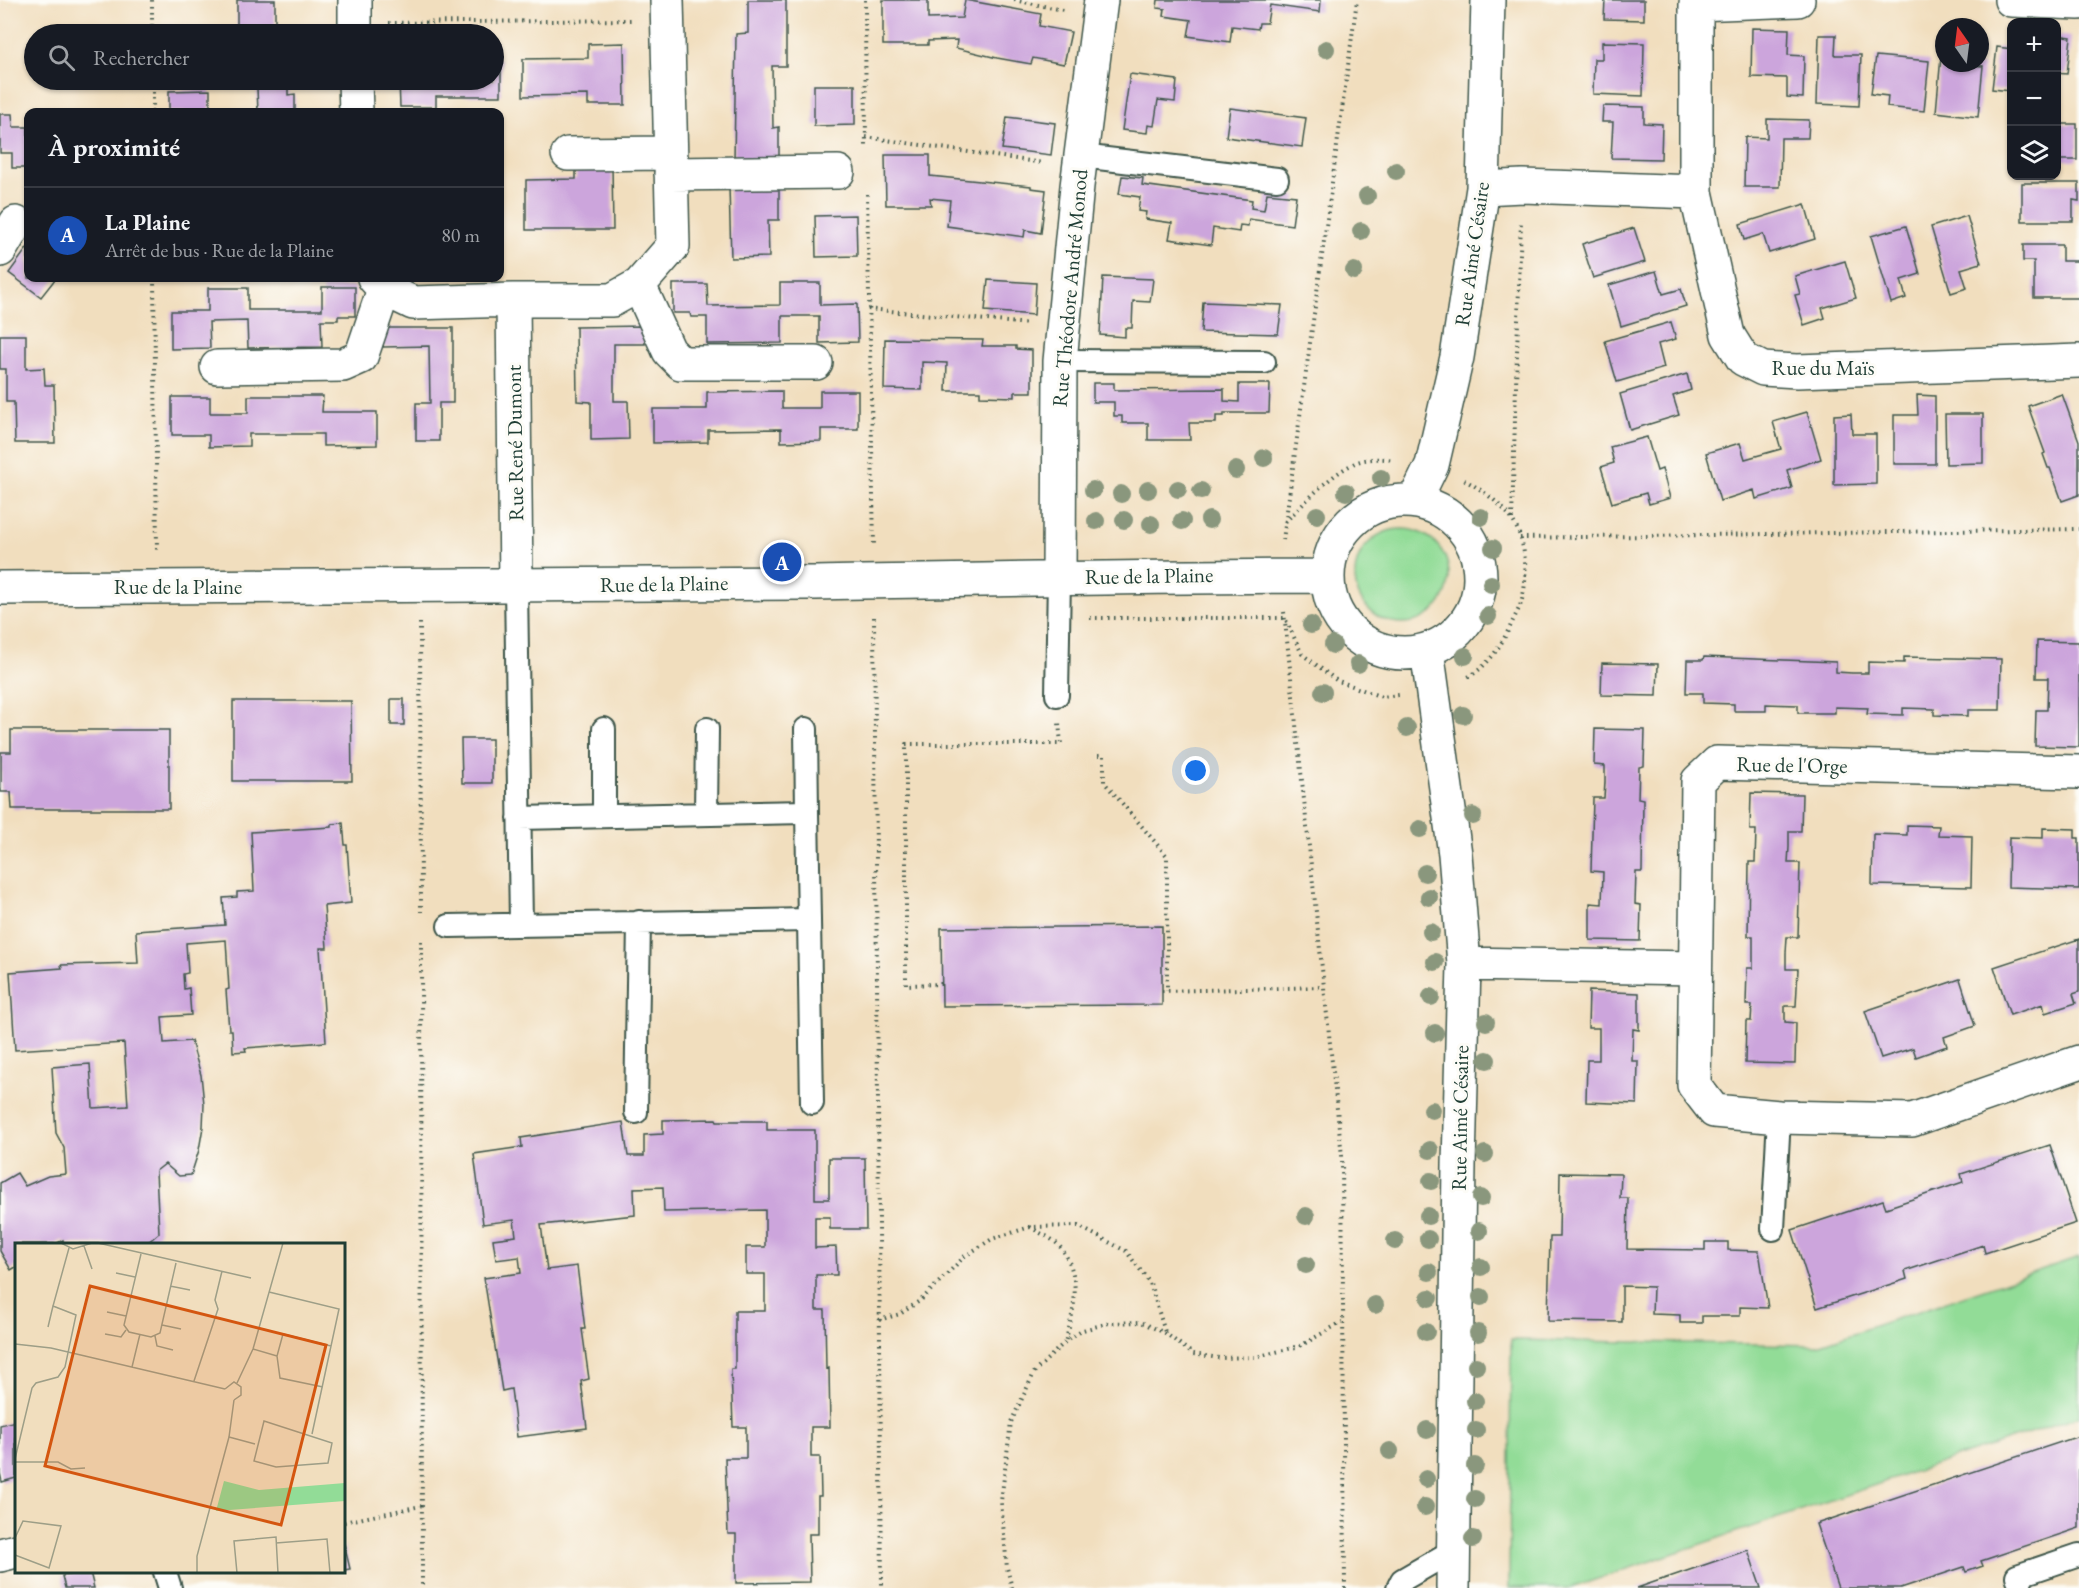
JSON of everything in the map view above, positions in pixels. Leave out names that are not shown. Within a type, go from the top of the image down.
[{"type":"street","name":"Rue Aimé Césaire","points":[[1415,500],[1432,465],[1457,357],[1483,189],[1488,0]]},
{"type":"street","name":"Rue du Maïs","points":[[1798,0],[1696,2],[1696,192],[1728,335],[1743,359],[1763,369],[1797,371],[2079,361]]},
{"type":"street","points":[[2011,0],[2079,3]]},
{"type":"street","name":"Rue Théodore André Monod","points":[[1059,577],[1060,361],[1081,162],[1101,9]]},
{"type":"street","points":[[217,367],[343,365],[361,357],[379,283],[413,303],[612,300],[639,285],[672,246],[668,10]]},
{"type":"street","points":[[356,90],[356,108]]},
{"type":"street","points":[[568,154],[671,164],[857,172]]},
{"type":"street","points":[[1483,189],[1522,186],[1696,192]]},
{"type":"street","points":[[639,285],[669,351],[681,363],[816,363]]},
{"type":"street","name":"Rue René Dumont","points":[[513,300],[516,586]]},
{"type":"street","points":[[1415,500],[1440,508],[1461,524],[1475,545],[1482,570],[1479,596],[1469,620],[1451,638],[1427,650],[1403,653],[1380,650],[1358,638],[1341,621],[1331,600],[1327,576],[1332,550],[1345,528],[1365,511],[1389,501],[1415,500]]},
{"type":"street","name":"Rue de la Plaine","points":[[0,588],[516,586],[1282,574],[1327,576]]},
{"type":"street","name":"Rue Aimé Césaire","points":[[1427,650],[1455,854],[1464,964],[1453,1588]]},
{"type":"street","name":"Rue de l'Orge","points":[[2079,772],[1717,763],[1698,782],[1694,1085],[1714,1111],[1779,1117],[1912,1120],[2079,1062]]},
{"type":"street","points":[[1464,964],[1695,968]]},
{"type":"street","points":[[0,1556],[15,1551]]},
{"type":"lane","points":[[1081,162],[1277,179]]},
{"type":"lane","points":[[1060,361],[1264,362]]},
{"type":"lane","points":[[1057,695],[1059,577]]},
{"type":"lane","points":[[516,586],[521,924]]},
{"type":"lane","points":[[604,729],[604,816]]},
{"type":"lane","points":[[706,814],[707,729]]},
{"type":"lane","points":[[806,729],[812,1103]]},
{"type":"lane","points":[[519,818],[807,812]]},
{"type":"lane","points":[[449,926],[809,920]]},
{"type":"lane","points":[[636,1112],[639,922]]},
{"type":"lane","points":[[1773,1229],[1779,1117]]},
{"type":"lane","points":[[1398,1588],[1402,1580],[1454,1551]]},
{"type":"lane","points":[[2021,1588],[2017,1576],[2079,1555]]},
{"type":"lane","points":[[165,1573],[170,1588]]},
{"type":"path","points":[[152,0],[152,24]]},
{"type":"path","points":[[862,547],[874,547],[868,309],[857,172],[866,137],[865,0]]},
{"type":"path","points":[[1014,0],[1101,9]]},
{"type":"path","points":[[1345,1588],[1342,1156],[1282,574],[1285,522],[1357,0]]},
{"type":"path","points":[[355,19],[668,10]]},
{"type":"path","points":[[153,90],[153,108]]},
{"type":"path","points":[[866,137],[1081,162]]},
{"type":"path","points":[[1512,520],[1522,186]]},
{"type":"path","points":[[154,282],[157,551]]},
{"type":"path","points":[[868,309],[1063,327]]},
{"type":"path","points":[[1285,522],[1325,484],[1354,463],[1385,458],[1432,465],[1480,488],[1512,520],[1520,538],[1526,570],[1520,605],[1500,649],[1474,674],[1433,692],[1382,697],[1336,680],[1302,654],[1285,618]]},
{"type":"path","points":[[1520,538],[2079,530]]},
{"type":"path","points":[[146,551],[169,551]]},
{"type":"path","points":[[874,581],[882,1588]]},
{"type":"path","points":[[420,623],[421,921]]},
{"type":"path","points":[[941,984],[906,985],[906,744],[1061,744],[1057,695]]},
{"type":"path","points":[[1098,756],[1104,756],[1104,782],[1167,856],[1164,991],[1324,987]]},
{"type":"path","points":[[421,933],[422,1588]]},
{"type":"path","points":[[879,1320],[900,1314],[921,1300],[965,1256],[992,1239],[1030,1227],[1078,1226],[1126,1251],[1150,1283],[1165,1333]]},
{"type":"path","points":[[1030,1227],[1061,1246],[1070,1264],[1076,1289],[1075,1310],[1065,1342]]},
{"type":"path","points":[[1011,1588],[1001,1501],[1011,1422],[1035,1371],[1065,1342],[1083,1330],[1109,1323],[1141,1322],[1165,1333],[1193,1354],[1219,1358],[1257,1357],[1300,1346],[1342,1322]]},
{"type":"path","points":[[345,1522],[421,1506]]},
{"type":"green space","points":[[1402,529],[1420,533],[1435,543],[1445,558],[1449,576],[1445,594],[1435,609],[1420,619],[1402,623],[1384,619],[1369,609],[1359,594],[1355,576],[1359,558],[1369,543],[1384,533]]},
{"type":"green space","points":[[2079,1257],[2079,1416],[1571,1588],[1509,1588],[1511,1340],[1818,1345]]},
{"type":"building","points":[[237,0],[275,0],[275,24],[237,24]]},
{"type":"building","points":[[748,0],[786,0],[786,66],[772,66],[773,128],[779,127],[779,160],[734,161],[736,34],[748,33]]},
{"type":"building","points":[[883,0],[928,0],[928,19],[962,18],[965,0],[1041,14],[1039,26],[1071,32],[1064,64],[1033,58],[1031,64],[997,58],[956,48],[957,40],[928,41],[928,45],[883,45]]},
{"type":"building","points":[[1158,0],[1321,0],[1320,12],[1270,5],[1267,23],[1259,23],[1258,29],[1232,26],[1230,42],[1188,36],[1191,20],[1164,16],[1165,9],[1157,8]]},
{"type":"building","points":[[1605,0],[1644,0],[1644,20],[1604,19]]},
{"type":"building","points":[[1752,28],[1789,29],[1788,55],[1804,56],[1803,98],[1787,97],[1787,78],[1751,77]]},
{"type":"building","points":[[1819,35],[1836,35],[1835,55],[1861,55],[1859,106],[1817,104]]},
{"type":"building","points":[[2061,36],[2071,37],[2067,74],[2061,73]]},
{"type":"building","points":[[1602,42],[1644,43],[1643,96],[1593,94],[1594,59],[1602,59]]},
{"type":"building","points":[[624,43],[625,105],[588,105],[588,95],[523,96],[523,59],[588,58],[588,44]]},
{"type":"building","points":[[1997,47],[2007,48],[2007,91],[1992,89]]},
{"type":"building","points":[[1876,56],[1929,61],[1924,111],[1887,107],[1888,96],[1871,94]]},
{"type":"building","points":[[1940,72],[1982,72],[1978,117],[1936,112]]},
{"type":"building","points":[[1130,74],[1177,80],[1175,102],[1158,100],[1154,126],[1148,125],[1147,133],[1122,130]]},
{"type":"building","points":[[814,85],[855,85],[855,125],[814,126]]},
{"type":"building","points":[[210,90],[210,108],[169,108],[169,91]]},
{"type":"building","points":[[257,90],[288,90],[288,95],[295,94],[295,108],[258,108]]},
{"type":"building","points":[[399,90],[501,90],[501,96],[436,96],[436,107],[400,107]]},
{"type":"building","points":[[1603,106],[1644,107],[1644,123],[1662,124],[1661,159],[1611,158],[1613,122],[1602,122]]},
{"type":"building","points":[[1230,108],[1306,118],[1302,147],[1226,137]]},
{"type":"building","points":[[2061,109],[2062,124],[2077,124],[2077,160],[2061,160]]},
{"type":"building","points":[[0,114],[12,114],[13,127],[24,127],[24,168],[12,168],[12,153],[0,153]]},
{"type":"building","points":[[1007,117],[1055,123],[1051,155],[1002,149]]},
{"type":"building","points":[[1767,119],[1809,120],[1808,138],[1781,138],[1780,187],[1744,187],[1745,137],[1767,138]]},
{"type":"building","points":[[885,155],[930,155],[930,176],[1031,186],[1031,188],[1046,190],[1041,233],[1025,230],[1024,237],[947,226],[950,200],[930,198],[931,205],[886,205]]},
{"type":"building","points":[[612,164],[613,230],[526,230],[526,180],[576,179],[576,165]]},
{"type":"building","points":[[1122,176],[1143,178],[1142,185],[1252,200],[1251,208],[1264,210],[1267,193],[1296,196],[1292,225],[1249,219],[1248,226],[1240,225],[1239,232],[1213,228],[1211,245],[1169,239],[1172,223],[1145,219],[1146,212],[1138,211],[1140,197],[1119,194]]},
{"type":"building","points":[[2022,183],[2079,183],[2079,201],[2073,200],[2073,221],[2022,221]]},
{"type":"building","points":[[779,186],[779,220],[768,220],[769,257],[731,258],[729,187]]},
{"type":"building","points":[[1805,204],[1815,239],[1769,253],[1763,234],[1744,240],[1740,224]]},
{"type":"building","points":[[856,215],[857,256],[816,257],[815,216]]},
{"type":"building","points":[[1967,216],[1981,263],[1961,269],[1967,288],[1951,293],[1931,227]]},
{"type":"building","points":[[1906,226],[1920,274],[1901,280],[1906,298],[1891,303],[1871,236]]},
{"type":"building","points":[[1634,228],[1645,262],[1593,278],[1582,244]]},
{"type":"building","points":[[2023,245],[2062,245],[2062,261],[2079,261],[2079,298],[2034,298],[2034,261],[2023,261]]},
{"type":"building","points":[[24,252],[24,282],[53,282],[41,297],[9,273]]},
{"type":"building","points":[[1845,261],[1856,298],[1822,308],[1825,318],[1804,325],[1795,295],[1800,294],[1795,276]]},
{"type":"building","points":[[1656,271],[1663,294],[1681,289],[1686,306],[1621,326],[1609,285]]},
{"type":"building","points":[[1103,277],[1153,279],[1150,302],[1133,301],[1132,328],[1125,328],[1125,337],[1100,335]]},
{"type":"building","points":[[988,280],[1036,283],[1034,315],[985,311]]},
{"type":"building","points":[[780,283],[820,283],[820,305],[857,304],[858,342],[819,343],[819,316],[782,316],[782,343],[707,344],[707,317],[691,317],[690,313],[673,313],[673,284],[707,284],[708,306],[780,305]]},
{"type":"building","points":[[322,287],[355,287],[355,316],[338,316],[338,320],[321,320],[322,347],[248,348],[247,321],[209,322],[210,348],[171,349],[171,311],[208,311],[208,288],[248,288],[248,310],[322,310]]},
{"type":"building","points":[[1203,302],[1282,305],[1278,334],[1201,332]]},
{"type":"building","points":[[1671,322],[1676,339],[1658,344],[1664,368],[1617,382],[1605,341]]},
{"type":"building","points":[[645,326],[645,344],[614,344],[614,401],[628,401],[629,439],[591,440],[591,402],[577,401],[576,327]]},
{"type":"building","points":[[383,328],[453,328],[453,403],[439,403],[439,441],[416,441],[416,403],[430,403],[429,346],[383,347]]},
{"type":"building","points":[[0,335],[26,335],[26,369],[44,368],[45,385],[54,385],[55,443],[15,443],[14,402],[6,402],[6,369],[0,369]]},
{"type":"building","points":[[885,339],[983,340],[982,346],[1016,346],[1016,349],[1032,350],[1032,392],[1015,392],[1015,397],[980,396],[980,391],[946,391],[947,363],[922,362],[922,390],[884,389]]},
{"type":"building","points":[[1687,374],[1691,390],[1673,396],[1679,415],[1630,430],[1620,394]]},
{"type":"building","points":[[1093,383],[1114,383],[1114,390],[1224,389],[1224,401],[1239,402],[1239,384],[1270,384],[1269,413],[1224,413],[1224,416],[1216,416],[1216,423],[1189,423],[1190,440],[1148,440],[1148,423],[1122,423],[1122,416],[1114,416],[1114,402],[1093,402]]},
{"type":"building","points":[[782,391],[782,408],[820,408],[820,391],[858,391],[858,429],[821,429],[821,441],[781,442],[781,429],[708,430],[708,442],[653,443],[653,409],[707,409],[707,392]]},
{"type":"building","points":[[2062,394],[2079,441],[2079,495],[2062,501],[2050,468],[2048,468],[2028,406]]},
{"type":"building","points":[[1917,395],[1935,396],[1935,464],[1894,464],[1894,415],[1918,415]]},
{"type":"building","points":[[248,396],[323,396],[322,412],[377,412],[377,445],[323,446],[323,434],[249,434],[249,446],[209,447],[209,435],[172,435],[172,397],[210,397],[210,413],[248,413]]},
{"type":"building","points":[[1807,412],[1821,459],[1787,470],[1792,488],[1756,499],[1754,490],[1720,501],[1706,453],[1740,443],[1745,459],[1781,449],[1773,422]]},
{"type":"building","points":[[1851,414],[1852,434],[1876,434],[1876,484],[1834,485],[1834,415]]},
{"type":"building","points":[[1945,414],[1983,414],[1983,463],[1946,464]]},
{"type":"building","points":[[1647,437],[1657,471],[1662,469],[1670,498],[1649,504],[1646,493],[1612,503],[1601,467],[1614,463],[1610,447]]},
{"type":"building","points":[[2037,641],[2079,642],[2079,747],[2035,746],[2036,710],[2047,710],[2048,678],[2036,678]]},
{"type":"building","points":[[1704,657],[1836,662],[1836,672],[1852,673],[1868,673],[1868,662],[1904,663],[1904,657],[2001,659],[2000,710],[1968,710],[1968,716],[1934,715],[1934,709],[1903,708],[1903,715],[1867,714],[1868,708],[1835,707],[1835,713],[1798,713],[1798,705],[1766,704],[1766,711],[1734,711],[1734,704],[1703,703],[1703,693],[1686,693],[1687,660],[1703,660]]},
{"type":"building","points":[[1602,663],[1658,664],[1657,696],[1601,695]]},
{"type":"building","points":[[391,699],[404,699],[404,725],[391,725]]},
{"type":"building","points":[[233,701],[351,701],[352,781],[233,781]]},
{"type":"building","points":[[1595,729],[1645,730],[1644,766],[1639,767],[1638,798],[1643,799],[1642,872],[1636,872],[1635,904],[1641,905],[1640,941],[1590,940],[1590,903],[1602,904],[1603,872],[1591,871],[1593,798],[1604,798],[1605,782],[1605,766],[1594,765]]},
{"type":"building","points":[[11,730],[169,730],[169,809],[12,809],[11,792],[1,792],[1,752],[11,752]]},
{"type":"building","points":[[461,739],[492,739],[492,783],[462,783]]},
{"type":"building","points":[[1751,793],[1802,794],[1801,831],[1789,831],[1788,863],[1800,863],[1798,937],[1787,937],[1786,953],[1786,969],[1798,969],[1796,1006],[1785,1006],[1785,1022],[1796,1023],[1795,1064],[1745,1063],[1746,1021],[1751,1021],[1752,1005],[1746,1005],[1747,968],[1753,968],[1753,936],[1748,936],[1749,862],[1755,862],[1756,830],[1750,830]]},
{"type":"building","points":[[343,823],[351,903],[324,906],[327,948],[320,948],[326,1042],[245,1048],[246,1051],[233,1052],[226,990],[229,989],[226,940],[186,943],[188,973],[183,974],[184,989],[189,988],[191,1015],[162,1017],[164,1043],[191,1041],[201,1075],[204,1104],[203,1127],[191,1175],[179,1176],[165,1164],[156,1171],[159,1233],[147,1243],[64,1243],[63,1240],[58,1243],[15,1243],[15,1268],[11,1270],[0,1251],[0,1183],[17,1173],[25,1186],[48,1176],[66,1174],[64,1148],[56,1133],[52,1067],[90,1064],[93,1108],[128,1106],[124,1043],[15,1050],[10,972],[62,968],[61,965],[138,963],[136,931],[225,925],[223,898],[237,897],[237,892],[254,891],[251,832],[332,827],[332,824]]},
{"type":"building","points":[[1907,825],[1939,826],[1938,835],[1972,836],[1971,887],[1872,885],[1873,834],[1907,835]]},
{"type":"building","points":[[2043,828],[2075,829],[2075,838],[2079,838],[2079,889],[2008,887],[2009,837],[2043,838]]},
{"type":"building","points":[[1162,926],[1162,1005],[942,1006],[941,928]]},
{"type":"building","points":[[2079,939],[2079,992],[2073,994],[2076,1003],[2045,1013],[2043,1004],[2010,1015],[1994,967]]},
{"type":"building","points":[[1960,979],[1975,1026],[1944,1037],[1947,1046],[1916,1057],[1913,1048],[1881,1058],[1865,1011]]},
{"type":"building","points":[[1589,991],[1639,993],[1639,1030],[1633,1029],[1632,1061],[1638,1061],[1637,1104],[1586,1102],[1587,1060],[1599,1060],[1599,1028],[1588,1028]]},
{"type":"building","points":[[716,1119],[717,1121],[767,1121],[767,1130],[815,1130],[815,1199],[829,1199],[829,1158],[865,1158],[866,1229],[830,1229],[830,1217],[815,1217],[815,1248],[836,1247],[837,1275],[816,1275],[816,1310],[825,1310],[830,1427],[811,1427],[811,1457],[820,1457],[821,1496],[818,1496],[818,1534],[809,1534],[810,1582],[736,1583],[736,1534],[728,1534],[725,1458],[746,1458],[746,1427],[733,1427],[731,1369],[735,1369],[735,1311],[765,1311],[765,1274],[746,1274],[746,1247],[765,1247],[765,1210],[664,1212],[663,1187],[634,1188],[635,1215],[541,1225],[547,1270],[577,1266],[589,1379],[581,1381],[587,1428],[517,1437],[511,1389],[502,1391],[484,1278],[521,1273],[519,1257],[496,1260],[493,1239],[516,1236],[514,1220],[483,1224],[474,1154],[522,1147],[521,1138],[623,1122],[628,1156],[644,1156],[644,1135],[663,1134],[663,1120]]},
{"type":"building","points":[[2050,1145],[2076,1223],[1985,1253],[1983,1245],[1905,1271],[1907,1279],[1817,1308],[1792,1230],[1883,1200],[1886,1208],[1963,1182],[1961,1174]]},
{"type":"building","points":[[1560,1173],[1621,1174],[1620,1198],[1628,1198],[1627,1249],[1705,1250],[1705,1242],[1728,1242],[1728,1250],[1759,1251],[1768,1308],[1740,1307],[1740,1316],[1702,1316],[1702,1323],[1680,1323],[1680,1315],[1652,1314],[1653,1287],[1622,1286],[1622,1322],[1548,1321],[1550,1237],[1559,1237]]},
{"type":"building","points":[[15,1421],[15,1478],[2,1482],[0,1473],[0,1425]]},
{"type":"building","points":[[2079,1436],[2079,1528],[1981,1561],[1983,1566],[1966,1572],[1964,1567],[1901,1588],[1838,1588],[1816,1524]]},
{"type":"building","points":[[345,1548],[350,1569],[345,1570]]},
{"type":"building","points":[[1748,1550],[1761,1588],[1637,1588]]},
{"type":"building","points":[[90,1573],[94,1588],[65,1588],[62,1576]]},
{"type":"place","name":"La Plaine","points":[[782,562]]}]
